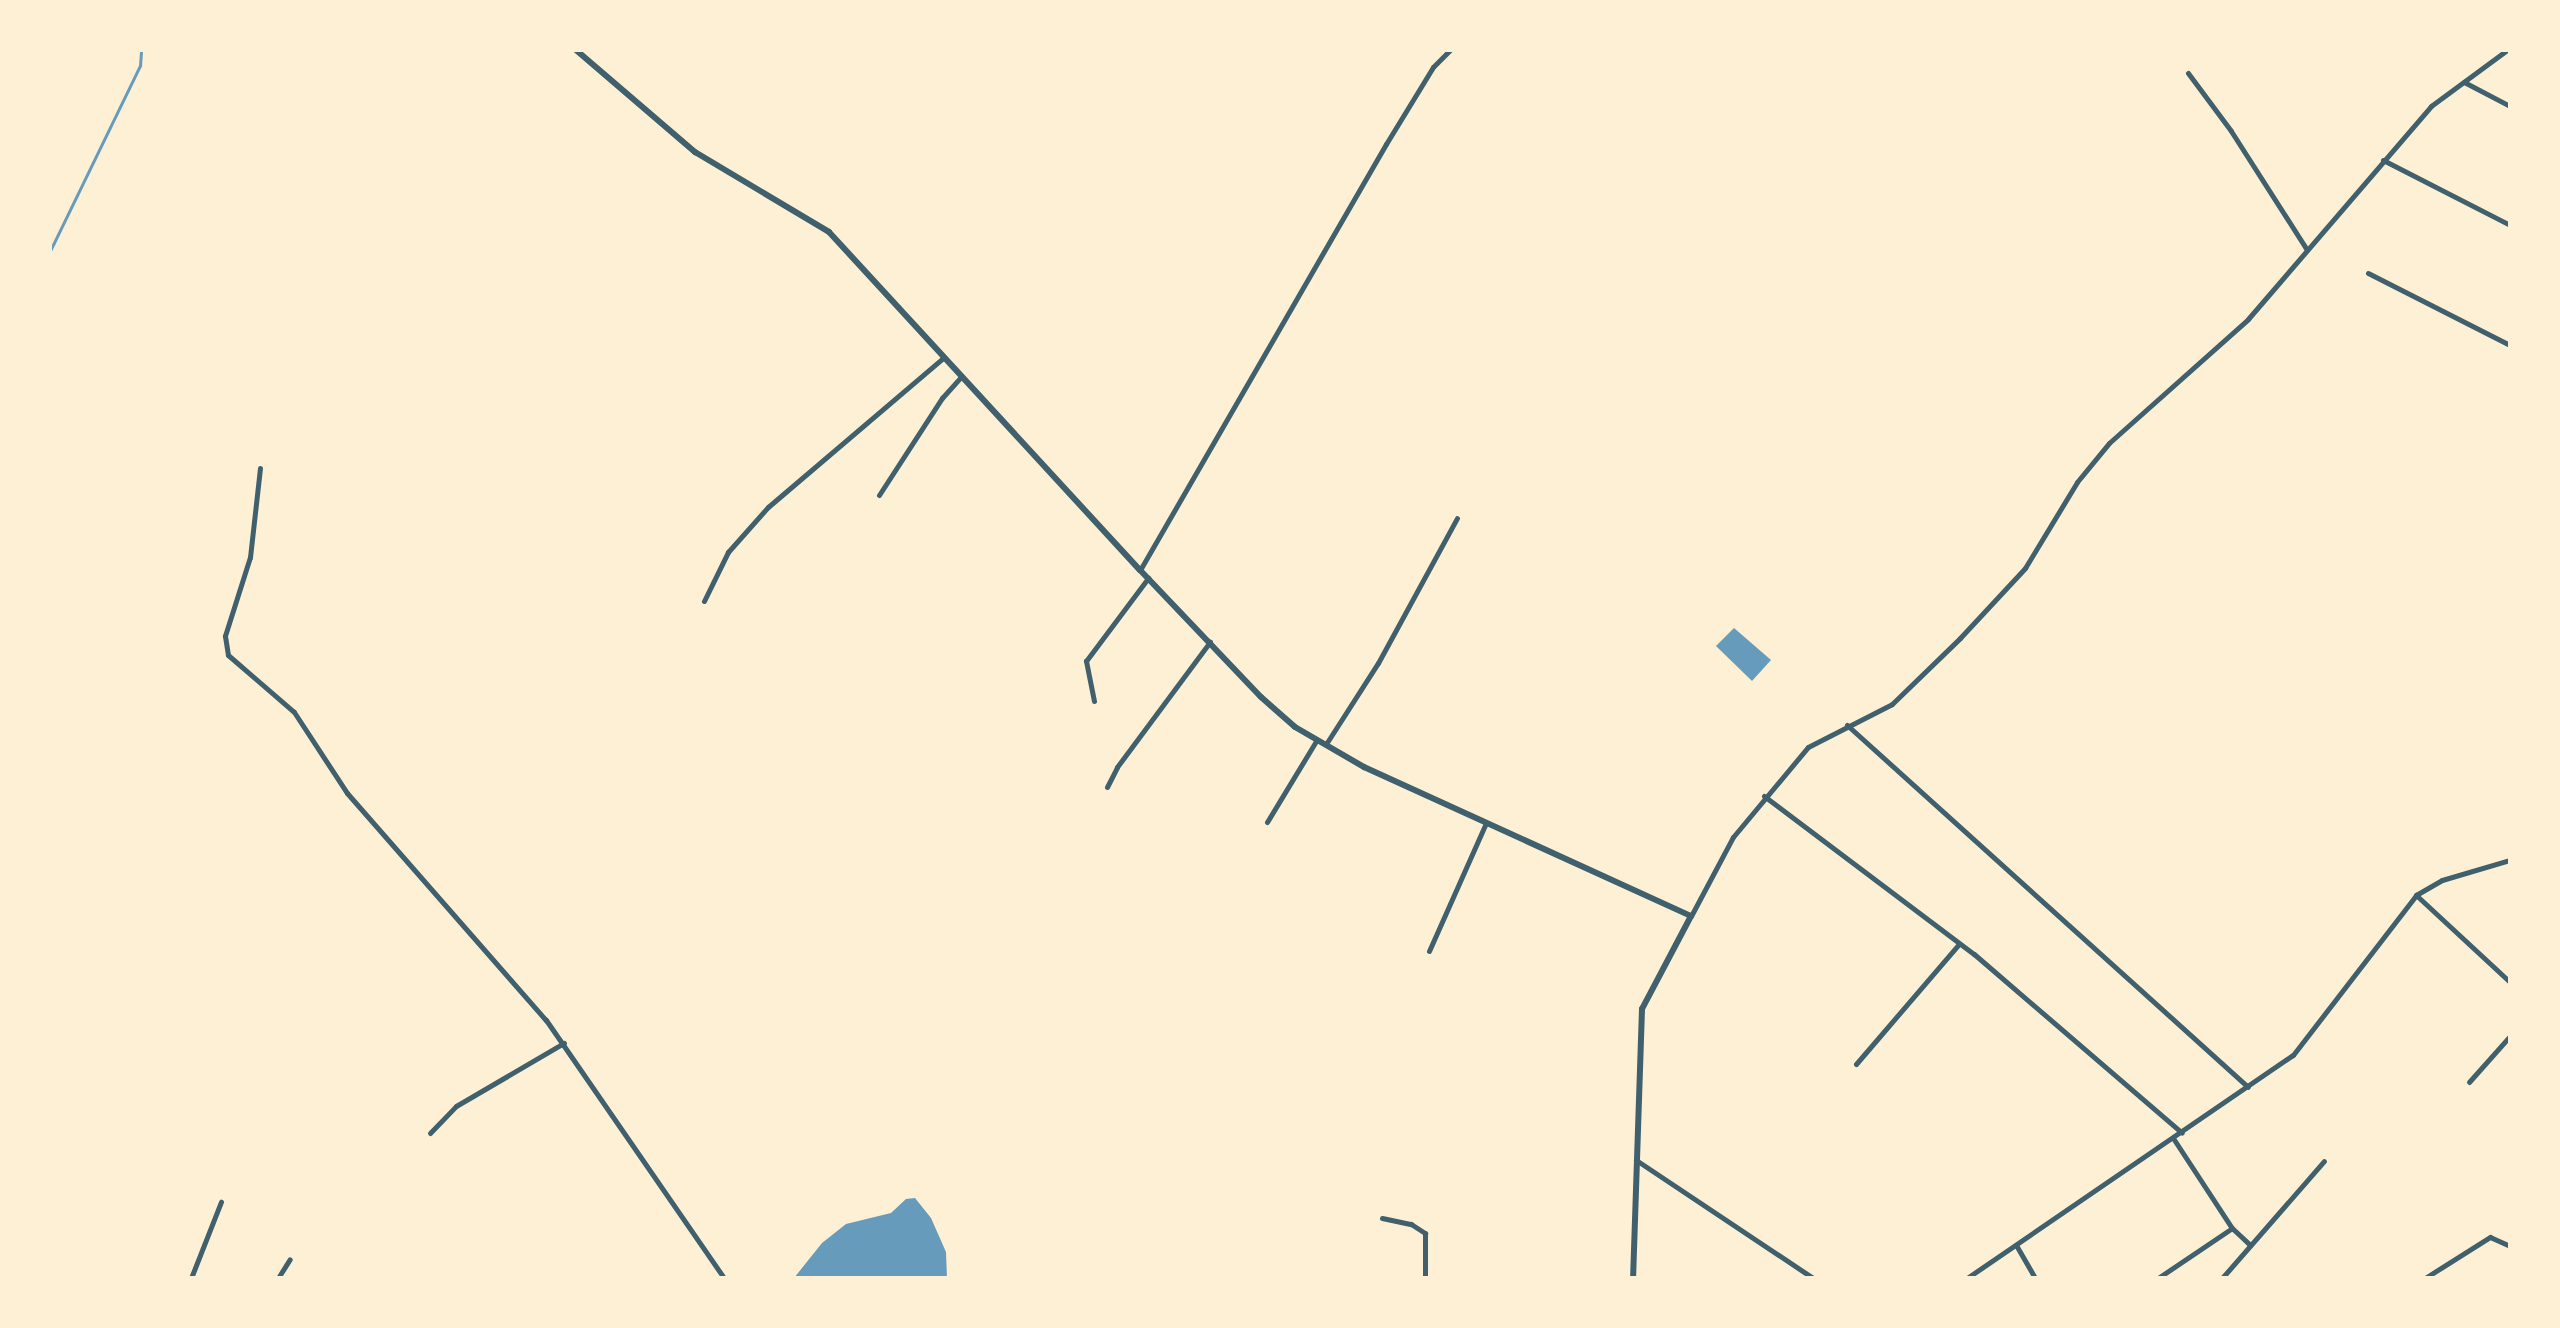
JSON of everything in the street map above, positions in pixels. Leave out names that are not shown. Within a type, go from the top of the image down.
[{"type":"street","points":[[576,50],[695,152],[829,232],[1261,697],[1316,741],[1691,916]]},
{"type":"street","points":[[1140,570],[1386,144],[1433,67],[1450,50]]},
{"type":"street","points":[[1633,1278],[1642,1009],[1733,837],[1808,747],[1847,725],[1873,718],[1892,704],[1997,601],[2025,568],[2077,482],[2109,443],[2229,339],[2431,106],[2506,50]]},
{"type":"street","points":[[2188,73],[2231,131],[2307,250]]},
{"type":"street","points":[[2464,82],[2510,106]]},
{"type":"street","points":[[2382,160],[2510,225]]},
{"type":"street","points":[[2368,273],[2510,346]]},
{"type":"street","points":[[704,601],[728,552],[768,507],[943,358]]},
{"type":"street","points":[[878,494],[942,398],[961,377]]},
{"type":"street","points":[[260,468],[250,558],[225,636],[228,655],[294,712],[347,794],[564,1043],[724,1278]]},
{"type":"street","points":[[1325,747],[1378,663],[1457,518]]},
{"type":"street","points":[[1094,701],[1086,662],[1148,578]]},
{"type":"street","points":[[1107,787],[1210,642]]},
{"type":"street","points":[[1847,725],[2248,1087]]},
{"type":"street","points":[[1267,822],[1316,741]]},
{"type":"street","points":[[1764,796],[1959,944],[2182,1133]]},
{"type":"street","points":[[1429,951],[1486,823]]},
{"type":"street","points":[[1967,1278],[2248,1087],[2308,1040],[2416,895],[2442,880],[2510,860]]},
{"type":"street","points":[[2416,895],[2510,982]]},
{"type":"street","points":[[1856,1064],[1959,944]]},
{"type":"street","points":[[2469,1082],[2510,1036]]},
{"type":"street","points":[[430,1133],[456,1106],[564,1043]]},
{"type":"street","points":[[2173,1138],[2232,1228],[2250,1245]]},
{"type":"street","points":[[1636,1160],[1813,1278]]},
{"type":"street","points":[[2222,1278],[2324,1161]]},
{"type":"street","points":[[191,1278],[221,1202]]},
{"type":"street","points":[[1382,1218],[1411,1224],[1425,1233],[1425,1278]]},
{"type":"street","points":[[2158,1278],[2232,1228]]},
{"type":"street","points":[[2425,1278],[2490,1236],[2510,1246]]},
{"type":"street","points":[[2016,1244],[2035,1278]]},
{"type":"street","points":[[278,1278],[290,1259]]},
{"type":"water","points":[[1734,628],[1771,660],[1752,681],[1716,646]]},
{"type":"water","points":[[915,1198],[931,1218],[946,1252],[947,1278],[794,1278],[822,1243],[846,1224],[891,1213],[906,1199]]},
{"type":"waterway","points":[[50,251],[140,66],[141,50]]}]
